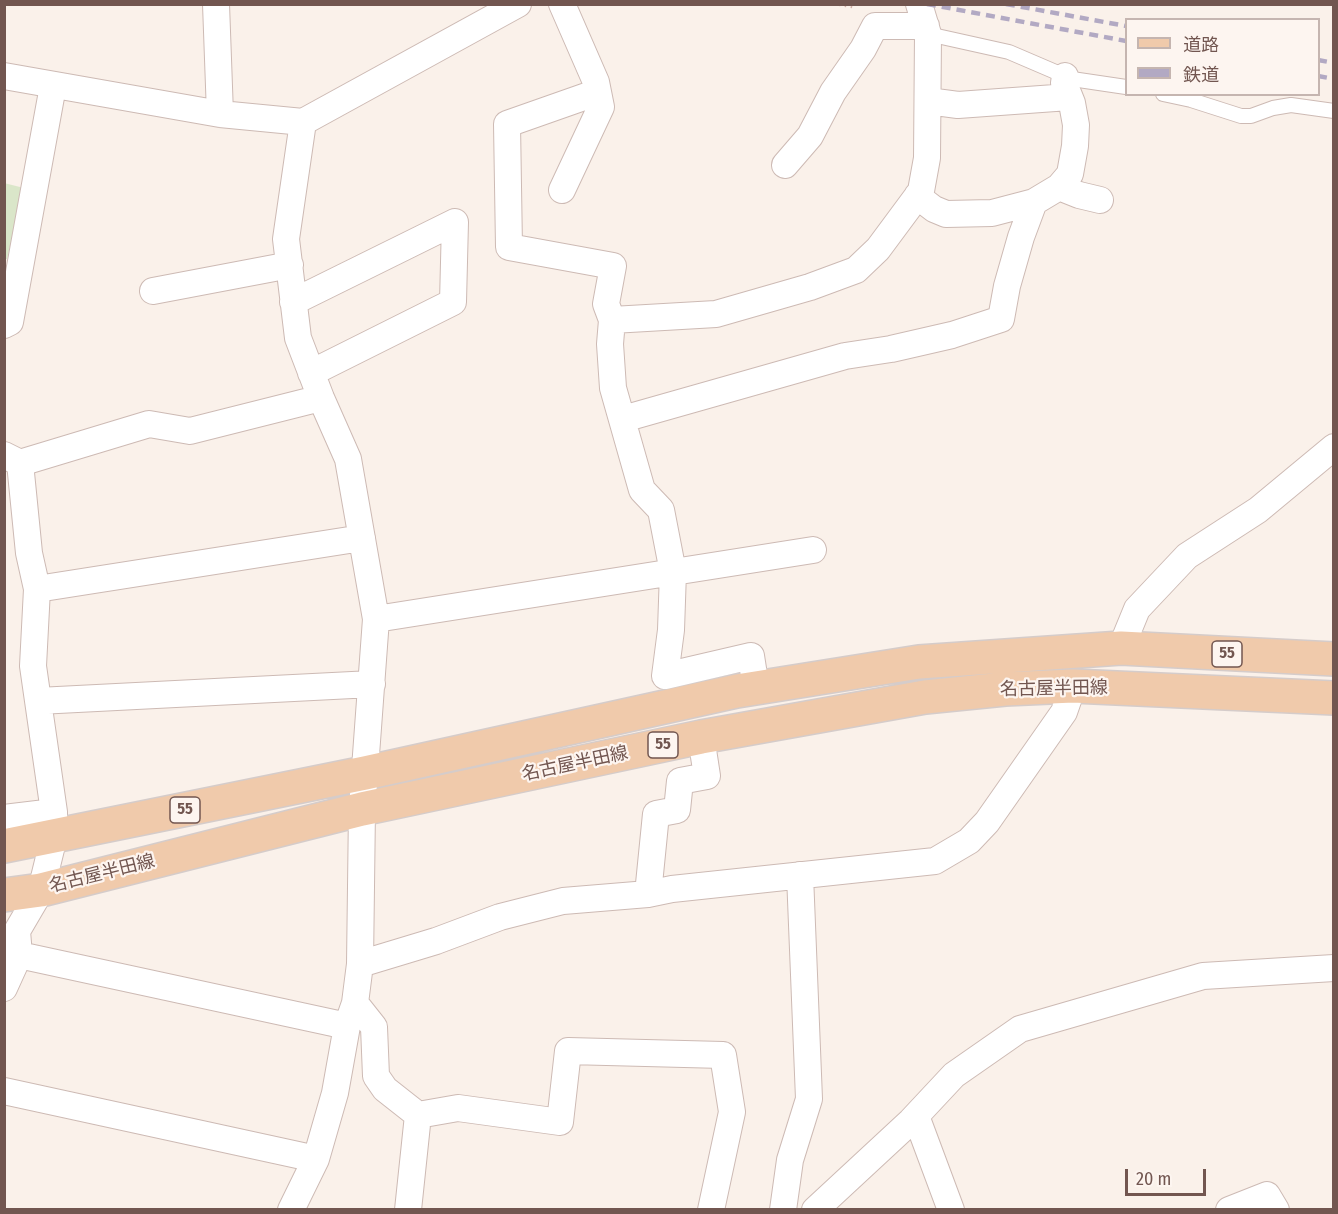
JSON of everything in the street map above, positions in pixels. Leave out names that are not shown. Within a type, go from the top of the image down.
[{"type":"main road","name":"名古屋半田線","points":[[4,846],[54,824],[365,773],[756,688],[919,662],[1121,648],[1334,659]]},
{"type":"main road","name":"名古屋半田線","points":[[4,895],[41,890],[362,808],[701,737],[925,697],[1005,688],[1073,686],[1334,698]]},
{"type":"street","points":[[216,4],[220,114]]},
{"type":"street","points":[[4,76],[220,114],[303,122],[518,4]]},
{"type":"street","points":[[562,4],[596,82],[601,107],[562,190]]},
{"type":"street","points":[[612,320],[716,314],[810,287],[856,270],[878,249],[921,191],[927,158],[928,100],[924,21],[874,26],[863,49],[833,92],[810,136],[785,165]]},
{"type":"street","points":[[4,325],[10,322],[53,86]]},
{"type":"street","points":[[917,196],[946,214],[992,213],[1034,202],[1059,187],[1070,174],[1074,160],[1076,125],[1067,86],[958,105],[928,100]]},
{"type":"street","points":[[598,92],[507,124],[509,247],[613,266],[606,304],[612,320],[610,344],[613,388],[642,490],[661,510],[673,572],[671,630],[665,676],[751,656],[756,688]]},
{"type":"street","points":[[291,1209],[316,1159],[335,1093],[360,964],[362,808],[376,620],[348,459],[298,338],[286,240],[303,122]]},
{"type":"street","points":[[1059,187],[1100,200]]},
{"type":"street","points":[[623,419],[845,357],[891,350],[952,335],[1001,319],[1007,286],[1034,202]]},
{"type":"street","points":[[293,302],[455,222],[453,302],[311,373]]},
{"type":"street","points":[[153,291],[290,265]]},
{"type":"street","points":[[4,988],[13,940],[41,890],[54,824],[33,666],[37,589],[13,459],[148,424],[190,431],[321,398]]},
{"type":"street","points":[[1121,648],[1137,609],[1187,556],[1258,510],[1334,447]]},
{"type":"street","points":[[37,589],[362,538]]},
{"type":"street","points":[[376,620],[813,550]]},
{"type":"street","points":[[38,701],[372,684]]},
{"type":"street","points":[[360,964],[500,917],[563,901],[648,894],[935,861],[969,841],[987,822],[1064,712],[1073,686]]},
{"type":"street","points":[[648,894],[656,814],[677,810],[680,781],[707,776],[701,737]]},
{"type":"street","points":[[4,818],[54,824]]},
{"type":"street","points":[[783,1209],[790,1160],[809,1099],[800,875]]},
{"type":"street","points":[[13,940],[351,1014],[374,1027],[376,1076],[385,1089],[418,1115],[458,1108],[560,1122],[568,1051],[723,1055],[732,1112],[711,1209]]},
{"type":"street","points":[[814,1209],[916,1116],[954,1075],[1020,1029],[1203,976],[1334,968]]},
{"type":"street","points":[[4,1091],[316,1159]]},
{"type":"street","points":[[408,1209],[418,1115]]},
{"type":"street","points":[[916,1116],[951,1209]]},
{"type":"street","points":[[1229,1209],[1267,1194],[1276,1209]]},
{"type":"lane","points":[[924,21],[1009,52],[1067,86],[1072,79],[1125,87]]},
{"type":"lane","points":[[1172,96],[1242,116],[1251,116],[1273,108],[1291,105],[1334,111]]},
{"type":"green space","points":[[4,183],[24,188],[7,259],[4,259]]},
{"type":"railway","points":[[927,4],[1125,41]]},
{"type":"railway","points":[[1006,4],[1125,26]]},
{"type":"railway","points":[[1320,60],[1334,63]]},
{"type":"railway","points":[[1320,76],[1334,79]]}]
